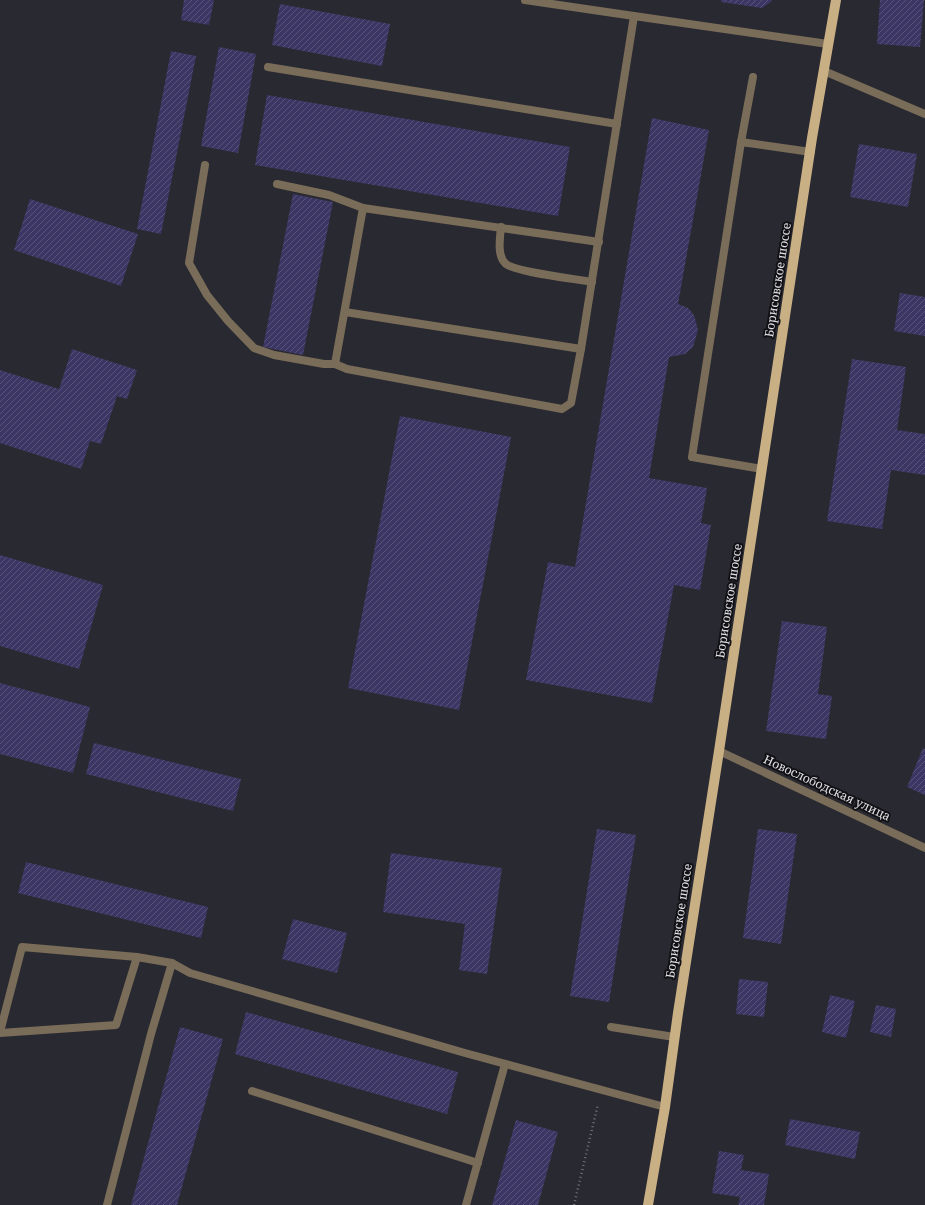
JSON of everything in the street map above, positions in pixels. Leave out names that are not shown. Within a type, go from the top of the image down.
[{"type":"main road","name":"Борисовское шоссе","points":[[648,1205],[665,1107],[674,1037],[812,138],[836,0]]},
{"type":"street","points":[[525,0],[828,44]]},
{"type":"street","points":[[205,165],[190,263],[206,295],[254,348],[281,356],[324,364],[335,364],[347,368],[562,409],[571,403],[581,349],[634,16]]},
{"type":"street","points":[[268,67],[617,124]]},
{"type":"street","points":[[824,71],[925,114]]},
{"type":"street","points":[[753,77],[740,142],[692,457],[762,469]]},
{"type":"street","points":[[740,142],[811,152]]},
{"type":"street","points":[[277,184],[329,196],[363,208],[599,242]]},
{"type":"street","points":[[335,364],[363,208]]},
{"type":"street","points":[[500,227],[500,256],[505,264],[517,269],[592,282]]},
{"type":"street","points":[[345,312],[581,349]]},
{"type":"street","name":"Новослободская улица","points":[[719,751],[925,848]]},
{"type":"street","points":[[138,957],[116,1025],[0,1032],[22,947],[138,957],[172,963],[190,973],[505,1064],[665,1107]]},
{"type":"street","points":[[107,1205],[151,1034],[172,963]]},
{"type":"street","points":[[611,1027],[674,1037]]},
{"type":"street","points":[[466,1205],[505,1064]]},
{"type":"street","points":[[252,1092],[478,1163]]},
{"type":"path","points":[[574,1205],[602,1090]]},
{"type":"building","points":[[184,0],[214,0],[209,25],[181,20]]},
{"type":"building","points":[[721,0],[772,0],[762,8],[721,2]]},
{"type":"building","points":[[880,0],[924,0],[920,47],[877,44]]},
{"type":"building","points":[[280,4],[390,24],[382,66],[272,45]]},
{"type":"building","points":[[219,47],[256,54],[238,153],[201,146]]},
{"type":"building","points":[[171,51],[196,56],[161,234],[137,229]]},
{"type":"building","points":[[267,95],[570,147],[558,216],[255,165]]},
{"type":"building","points":[[652,118],[709,130],[678,304],[688,308],[694,315],[698,330],[693,347],[685,354],[669,357],[649,478],[707,488],[701,523],[711,525],[700,590],[674,585],[652,703],[526,680],[548,562],[575,567]]},
{"type":"building","points":[[859,144],[917,154],[908,207],[850,197]]},
{"type":"building","points":[[293,194],[333,202],[303,355],[263,347]]},
{"type":"building","points":[[30,199],[138,234],[121,286],[14,250]]},
{"type":"building","points":[[900,293],[925,297],[925,336],[894,331]]},
{"type":"building","points":[[72,349],[137,370],[127,399],[117,396],[101,444],[90,441],[81,469],[0,443],[0,370],[59,389]]},
{"type":"building","points":[[852,359],[906,367],[897,430],[925,434],[925,475],[891,470],[882,529],[827,521]]},
{"type":"building","points":[[400,416],[511,437],[459,710],[348,688]]},
{"type":"building","points":[[0,555],[103,585],[79,669],[0,646]]},
{"type":"building","points":[[782,621],[827,627],[818,694],[832,696],[826,739],[766,731]]},
{"type":"building","points":[[0,683],[90,707],[73,773],[0,754]]},
{"type":"building","points":[[94,743],[241,779],[233,811],[86,774]]},
{"type":"building","points":[[923,748],[925,749],[925,795],[907,787]]},
{"type":"building","points":[[597,829],[636,835],[609,1002],[570,996]]},
{"type":"building","points":[[758,829],[797,834],[781,944],[743,938]]},
{"type":"building","points":[[391,853],[502,868],[487,974],[459,970],[465,924],[383,912]]},
{"type":"building","points":[[26,862],[208,907],[201,938],[18,893]]},
{"type":"building","points":[[293,919],[347,933],[337,973],[282,959]]},
{"type":"building","points":[[739,979],[768,982],[764,1017],[736,1014]]},
{"type":"building","points":[[830,995],[855,1001],[846,1038],[822,1032]]},
{"type":"building","points":[[876,1005],[896,1009],[891,1037],[870,1032]]},
{"type":"building","points":[[246,1012],[458,1072],[447,1114],[235,1054]]},
{"type":"building","points":[[180,1027],[223,1039],[177,1205],[131,1205]]},
{"type":"building","points":[[790,1119],[860,1132],[855,1159],[785,1145]]},
{"type":"building","points":[[516,1120],[558,1132],[538,1205],[492,1205]]},
{"type":"building","points":[[719,1151],[744,1155],[741,1170],[769,1174],[764,1205],[738,1205],[740,1197],[712,1193]]}]
